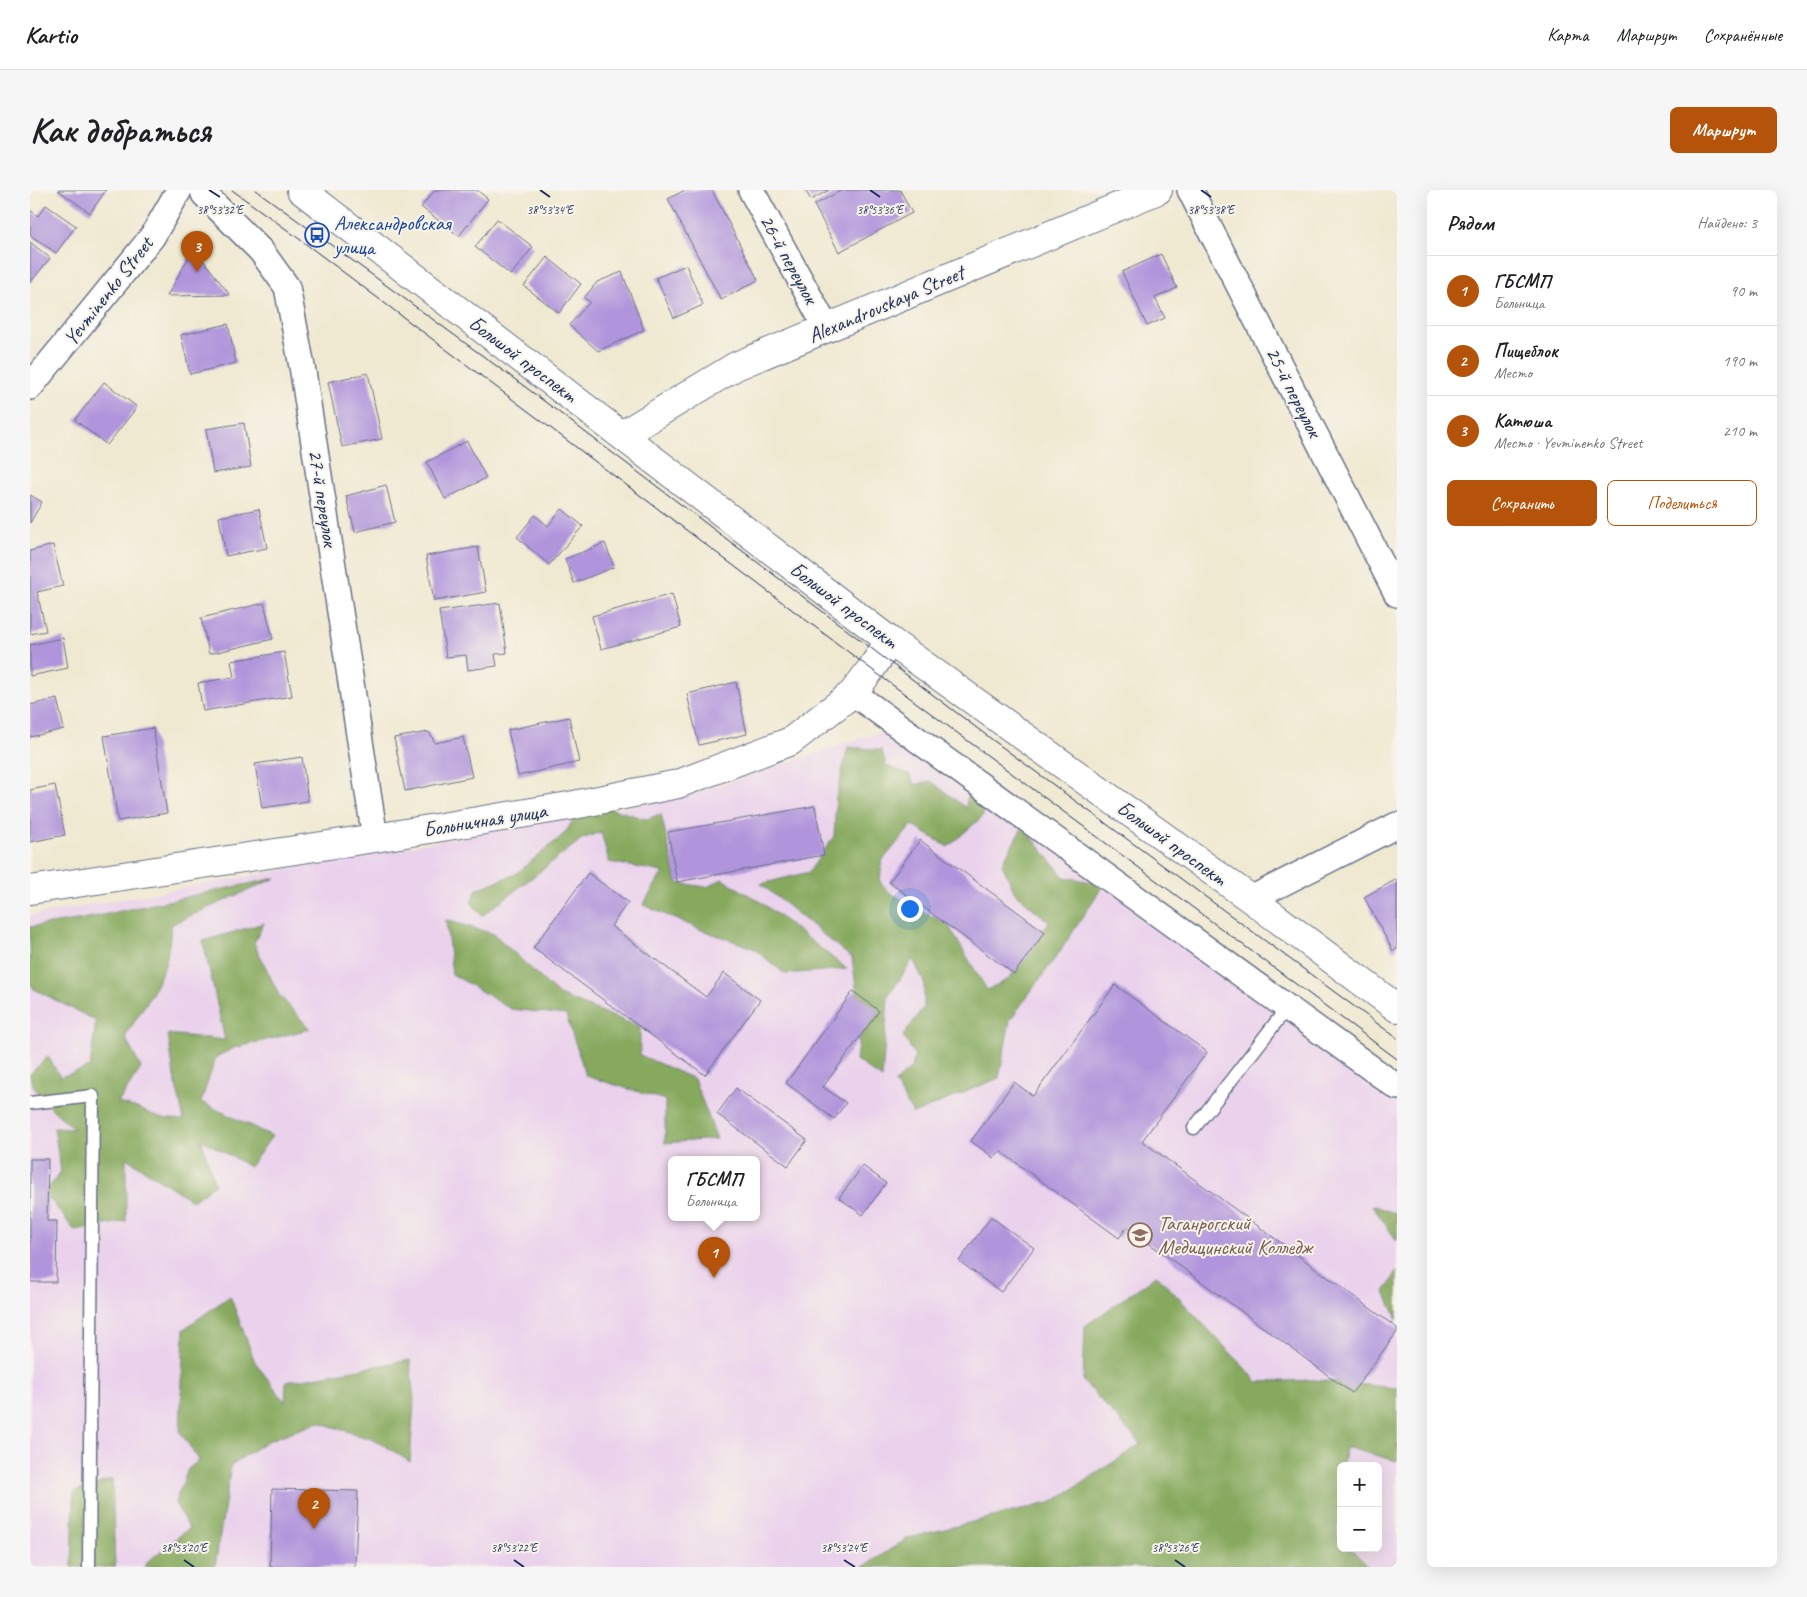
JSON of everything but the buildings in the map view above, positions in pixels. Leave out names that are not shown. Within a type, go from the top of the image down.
[{"type":"main road","name":"Большой проспект","points":[[301,190],[890,641],[1251,899],[1397,1008]]},
{"type":"main road","name":"Alexandrovskaya Street","points":[[622,435],[736,366],[1158,190]]},
{"type":"main road","name":"Больничная улица","points":[[30,890],[376,838],[569,806],[678,784],[791,741],[853,692],[890,641]]},
{"type":"street","name":"Yevminenko Street","points":[[30,387],[152,237],[180,190]]},
{"type":"street","name":"27-й переулок","points":[[203,190],[204,194],[261,251],[287,287],[304,372],[376,838]]},
{"type":"street","name":"26-й переулок","points":[[751,190],[827,328]]},
{"type":"street","name":"25-й переулок","points":[[1190,190],[1397,594]]},
{"type":"street","points":[[853,692],[1397,1087]]},
{"type":"street","points":[[1251,899],[1397,825]]},
{"type":"lane","points":[[1194,1128],[1287,1008]]},
{"type":"lane","points":[[30,1104],[92,1096],[89,1567]]},
{"type":"shaded area","points":[[895,727],[1397,1090],[1397,1567],[30,1567],[30,916],[689,795]]},
{"type":"green space","points":[[848,747],[882,750],[886,766],[909,774],[915,785],[931,781],[966,808],[968,787],[984,803],[983,816],[948,847],[912,825],[882,861],[880,882],[890,893],[948,925],[987,990],[1009,979],[1049,922],[1015,893],[1002,864],[1023,826],[1064,877],[1104,884],[1061,950],[1010,1020],[999,1078],[913,1114],[895,1083],[911,1068],[915,1055],[903,1036],[924,1007],[924,982],[913,959],[888,997],[882,1079],[856,1060],[861,1022],[852,958],[761,884],[809,872],[834,836],[836,798]]},
{"type":"green space","points":[[585,801],[646,819],[661,814],[677,883],[707,887],[722,879],[761,902],[847,969],[785,974],[753,948],[699,929],[643,905],[663,872],[609,862],[601,832],[582,839],[482,916],[471,902],[477,889],[516,874],[565,833]]},
{"type":"green space","points":[[276,878],[172,924],[166,963],[153,992],[125,1037],[141,1068],[118,1103],[137,1108],[160,1118],[184,1120],[174,1076],[168,1034],[225,1040],[203,941],[264,923],[254,943],[279,995],[310,1029],[234,1048],[216,1057],[201,1102],[272,1136],[250,1167],[201,1139],[215,1184],[193,1201],[126,1158],[126,1221],[75,1231],[45,1193],[61,1171],[54,1128],[74,1129],[40,1096],[31,1081],[30,1074],[48,1056],[60,1077],[90,1067],[96,1021],[34,989],[30,983],[30,927],[83,919]]},
{"type":"green space","points":[[446,920],[494,934],[559,995],[640,1027],[640,1055],[694,1079],[717,1139],[665,1143],[665,1100],[586,1076],[566,1015],[511,1009],[452,974]]},
{"type":"green space","points":[[1372,1205],[1397,1214],[1397,1241]]},
{"type":"green space","points":[[1397,1271],[1397,1319],[1385,1292]]},
{"type":"green space","points":[[1157,1275],[1258,1382],[1314,1380],[1397,1388],[1397,1461],[1345,1447],[1343,1462],[1337,1462],[1337,1552],[1354,1552],[1369,1567],[863,1567],[908,1538],[1053,1502],[1141,1444],[1083,1381],[1085,1326]]},
{"type":"green space","points":[[230,1296],[255,1362],[285,1402],[286,1382],[410,1360],[414,1400],[410,1462],[379,1442],[319,1422],[267,1441],[231,1465],[215,1567],[145,1567],[147,1562],[189,1528],[175,1503],[188,1469],[199,1460],[180,1432],[184,1329]]},
{"type":"green space","points":[[112,1479],[115,1567],[72,1567],[74,1492]]},
{"type":"tram line","points":[[232,190],[871,669],[1397,1059]]},
{"type":"tram line","points":[[256,190],[528,389],[994,741],[1397,1038]]},
{"type":"place","name":"Александровская улица","points":[[317,235]]},
{"type":"place","name":"Катюша","points":[[197,272]]},
{"type":"place","name":"Таганрогский Медицинский Колледж","points":[[1140,1235]]},
{"type":"place","name":"ГБСМП","points":[[714,1278]]},
{"type":"place","name":"Пищеблок","points":[[314,1529]]}]
